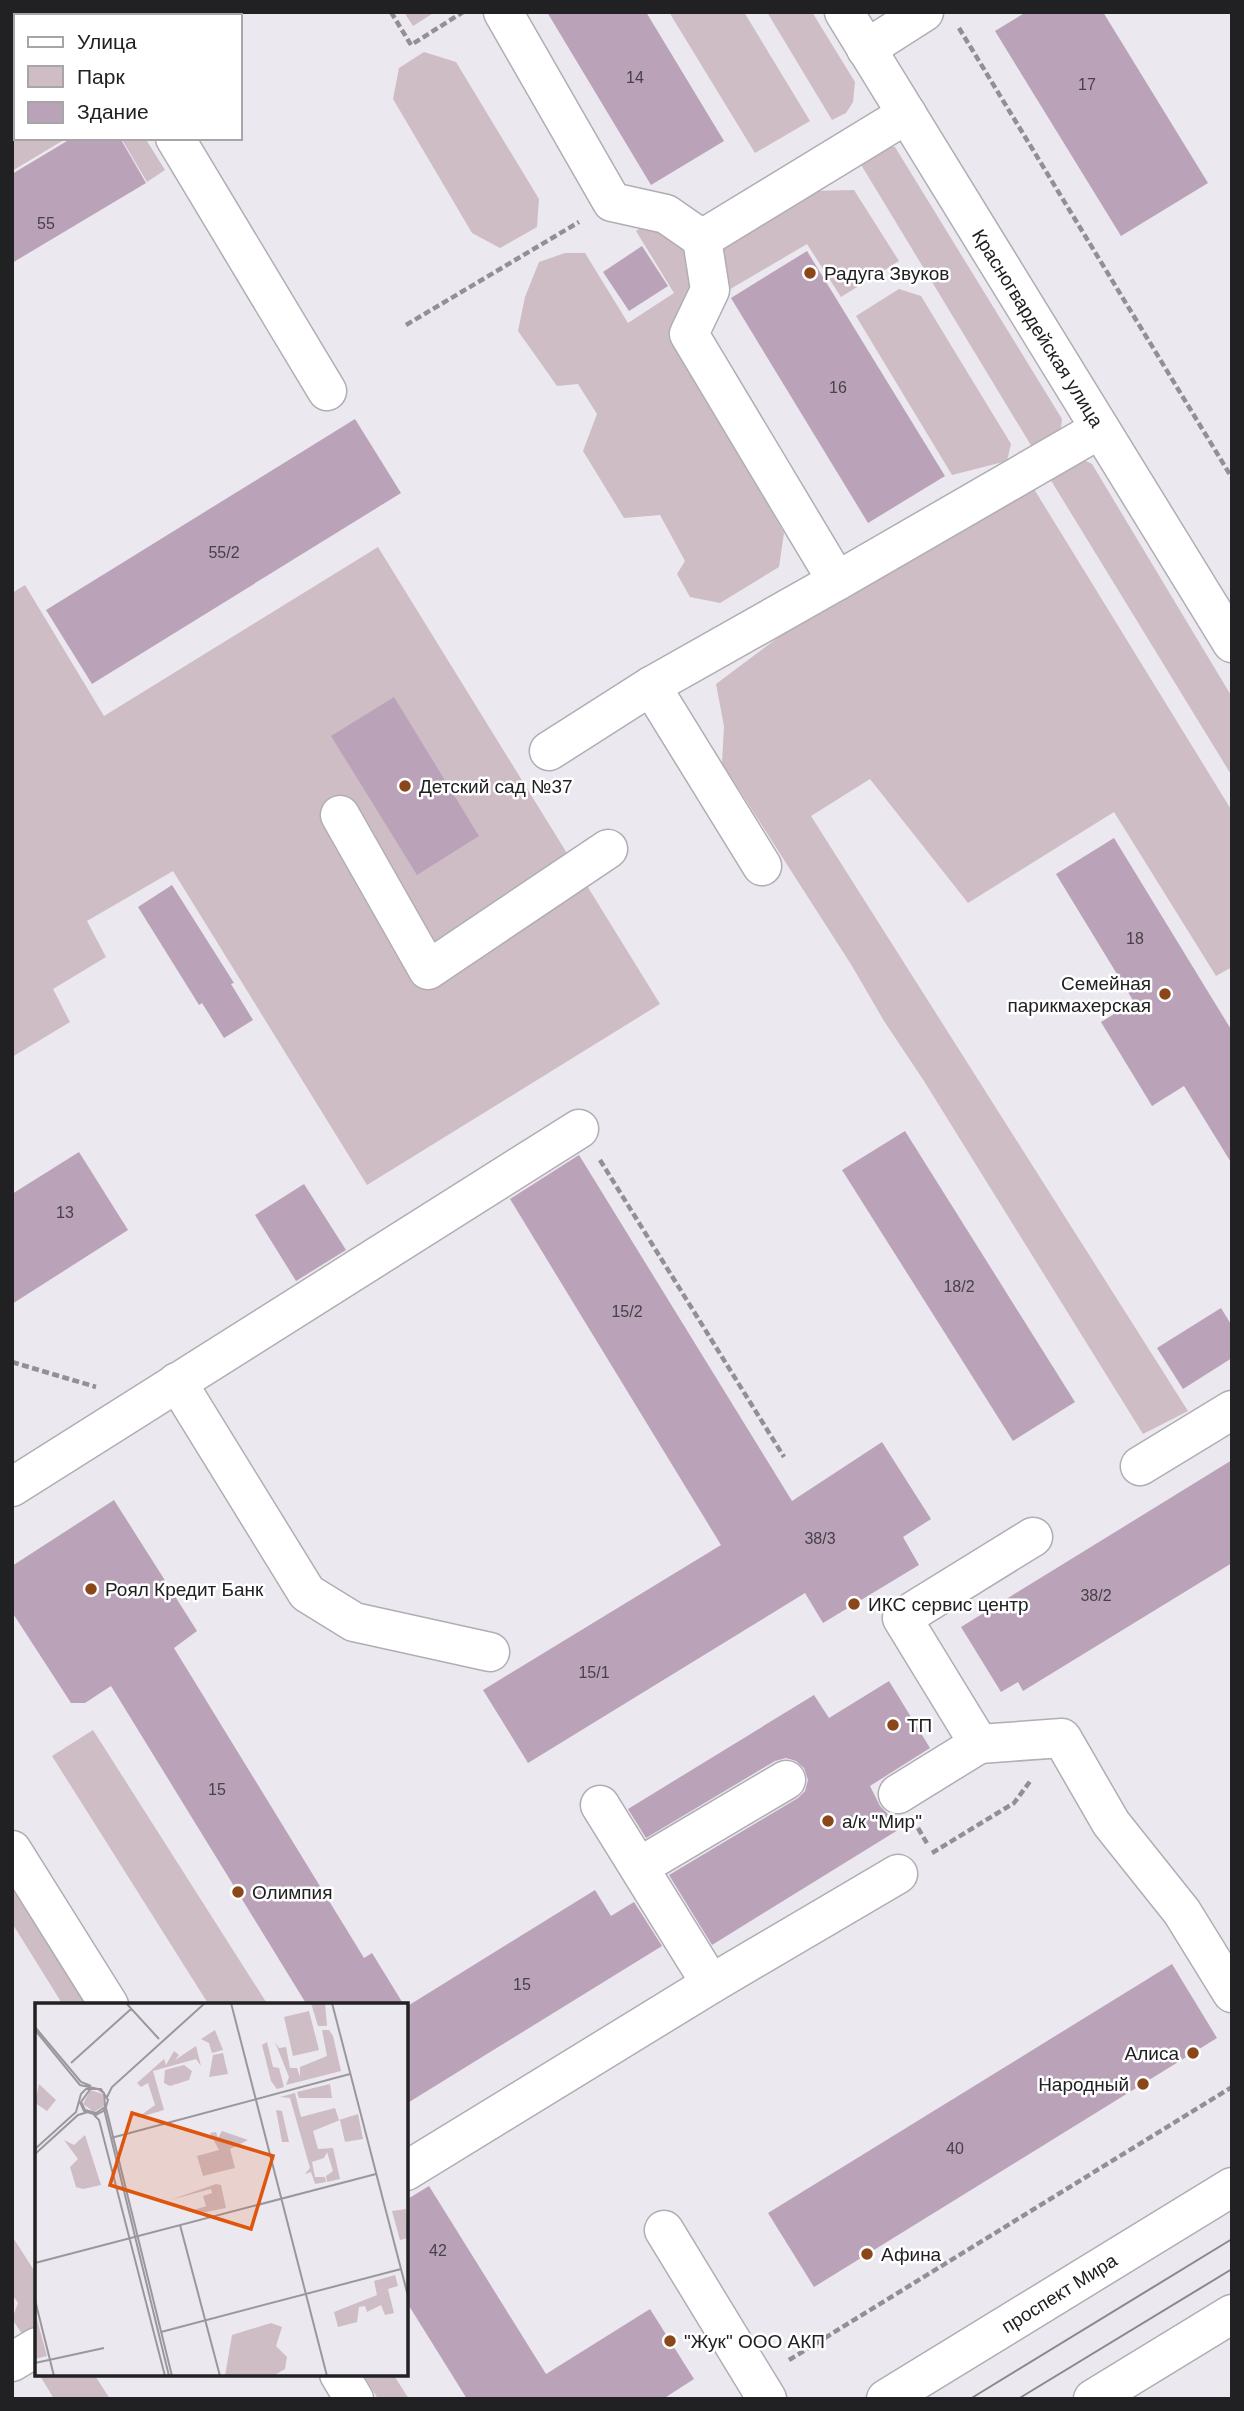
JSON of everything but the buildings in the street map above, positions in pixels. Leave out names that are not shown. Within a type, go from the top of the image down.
[{"type":"street","points":[[503,12],[612,202],[666,214],[702,239],[710,289],[689,334],[836,581]]},
{"type":"street","name":"Красногвардейская улица","points":[[844,12],[1232,643]]},
{"type":"street","points":[[866,49],[940,18]]},
{"type":"street","points":[[702,239],[907,114]]},
{"type":"street","points":[[176,140],[327,391]]},
{"type":"street","points":[[549,751],[651,686],[1100,429]]},
{"type":"street","points":[[651,686],[762,866]]},
{"type":"street","points":[[340,815],[428,970],[608,849]]},
{"type":"street","points":[[12,1487],[579,1129]]},
{"type":"street","points":[[162,1392],[307,1593],[354,1622],[490,1652]]},
{"type":"street","points":[[1140,1466],[1232,1410]]},
{"type":"street","points":[[979,1744],[902,1618],[1033,1537]]},
{"type":"street","points":[[906,1808],[979,1744],[1062,1738],[1111,1823],[1182,1912],[1232,1993]]},
{"type":"street","points":[[639,1867],[786,1780]]},
{"type":"street","points":[[600,1805],[711,1984]]},
{"type":"street","points":[[12,1850],[108,2003]]},
{"type":"street","points":[[408,2170],[711,1984],[898,1874]]},
{"type":"street","name":"проспект Мира","points":[[886,2399],[1232,2187]]},
{"type":"street","points":[[664,2230],[762,2389]]},
{"type":"street","points":[[1093,2399],[1232,2314]]},
{"type":"street","points":[[12,2362],[35,2348]]},
{"type":"street","points":[[340,2376],[354,2399]]},
{"type":"path","points":[[391,12],[411,45],[463,12]]},
{"type":"path","points":[[940,18],[1232,478]]},
{"type":"path","points":[[407,325],[612,202]]},
{"type":"path","points":[[579,1129],[784,1457]]},
{"type":"path","points":[[12,1362],[162,1392]]},
{"type":"path","points":[[898,1874],[1014,1803],[1062,1738]]},
{"type":"path","points":[[906,1808],[933,1853]]},
{"type":"path","points":[[762,2389],[1232,2087]]},
{"type":"green space","points":[[404,12],[435,12],[413,26]]},
{"type":"green space","points":[[669,12],[744,12],[810,121],[755,153]]},
{"type":"green space","points":[[767,12],[812,12],[855,82],[853,102],[846,113],[832,120]]},
{"type":"green space","points":[[424,52],[456,62],[539,199],[537,227],[500,248],[472,233],[393,99],[399,68]]},
{"type":"green space","points":[[14,127],[14,140],[64,140],[12,171]]},
{"type":"green space","points":[[122,140],[146,140],[165,170],[147,182]]},
{"type":"green space","points":[[878,144],[895,147],[1062,419],[1060,436],[1035,452],[857,158]]},
{"type":"green space","points":[[854,190],[899,261],[841,297],[807,244],[727,291],[712,247],[806,191]]},
{"type":"green space","points":[[652,221],[684,244],[698,291],[675,341],[784,533],[779,567],[720,603],[690,597],[677,574],[685,561],[660,515],[624,518],[583,451],[597,414],[578,384],[557,386],[518,331],[525,297],[539,262],[565,253],[585,253],[628,323],[674,293],[636,231]]},
{"type":"green space","points":[[899,289],[921,296],[1011,444],[1007,461],[952,475],[856,316]]},
{"type":"green space","points":[[1078,457],[1092,464],[1232,697],[1232,776],[1047,474]]},
{"type":"green space","points":[[1034,489],[1232,811],[1232,967],[1216,976],[1114,812],[968,903],[870,779],[811,816],[1188,1411],[1143,1434],[852,966],[722,763],[724,726],[716,684],[835,595]]},
{"type":"green space","points":[[378,547],[660,1004],[367,1185],[173,871],[87,921],[106,957],[53,989],[70,1022],[12,1057],[12,593],[25,585],[104,716]]},
{"type":"green space","points":[[93,1730],[267,2003],[208,2003],[52,1756]]},
{"type":"green space","points":[[12,1877],[91,2003],[62,2003],[12,1923]]},
{"type":"green space","points":[[12,2236],[35,2272],[35,2331],[25,2338],[12,2319],[18,2303],[12,2294]]},
{"type":"green space","points":[[40,2376],[95,2376],[110,2399],[54,2399]]},
{"type":"green space","points":[[364,2376],[394,2376],[409,2399],[378,2399]]},
{"type":"tram line","points":[[970,2399],[1232,2239]]},
{"type":"tram line","points":[[1018,2399],[1232,2269]]},
{"type":"place","name":"Радуга Звуков","points":[[810,273]]},
{"type":"place","name":"Детский сад №37","points":[[405,786]]},
{"type":"place","name":"Семейная парикмахерская","points":[[1165,994]]},
{"type":"place","name":"Роял Кредит Банк","points":[[91,1589]]},
{"type":"place","name":"ИКС сервис центр","points":[[854,1604]]},
{"type":"place","name":"ТП","points":[[893,1725]]},
{"type":"place","name":"а/к \"Мир\"","points":[[828,1821]]},
{"type":"place","name":"Олимпия","points":[[238,1892]]},
{"type":"place","name":"Алиса","points":[[1193,2053]]},
{"type":"place","name":"Народный","points":[[1143,2084]]},
{"type":"place","name":"Афина","points":[[867,2254]]},
{"type":"place","name":"\"Жук\" ООО АКП","points":[[670,2341]]}]
